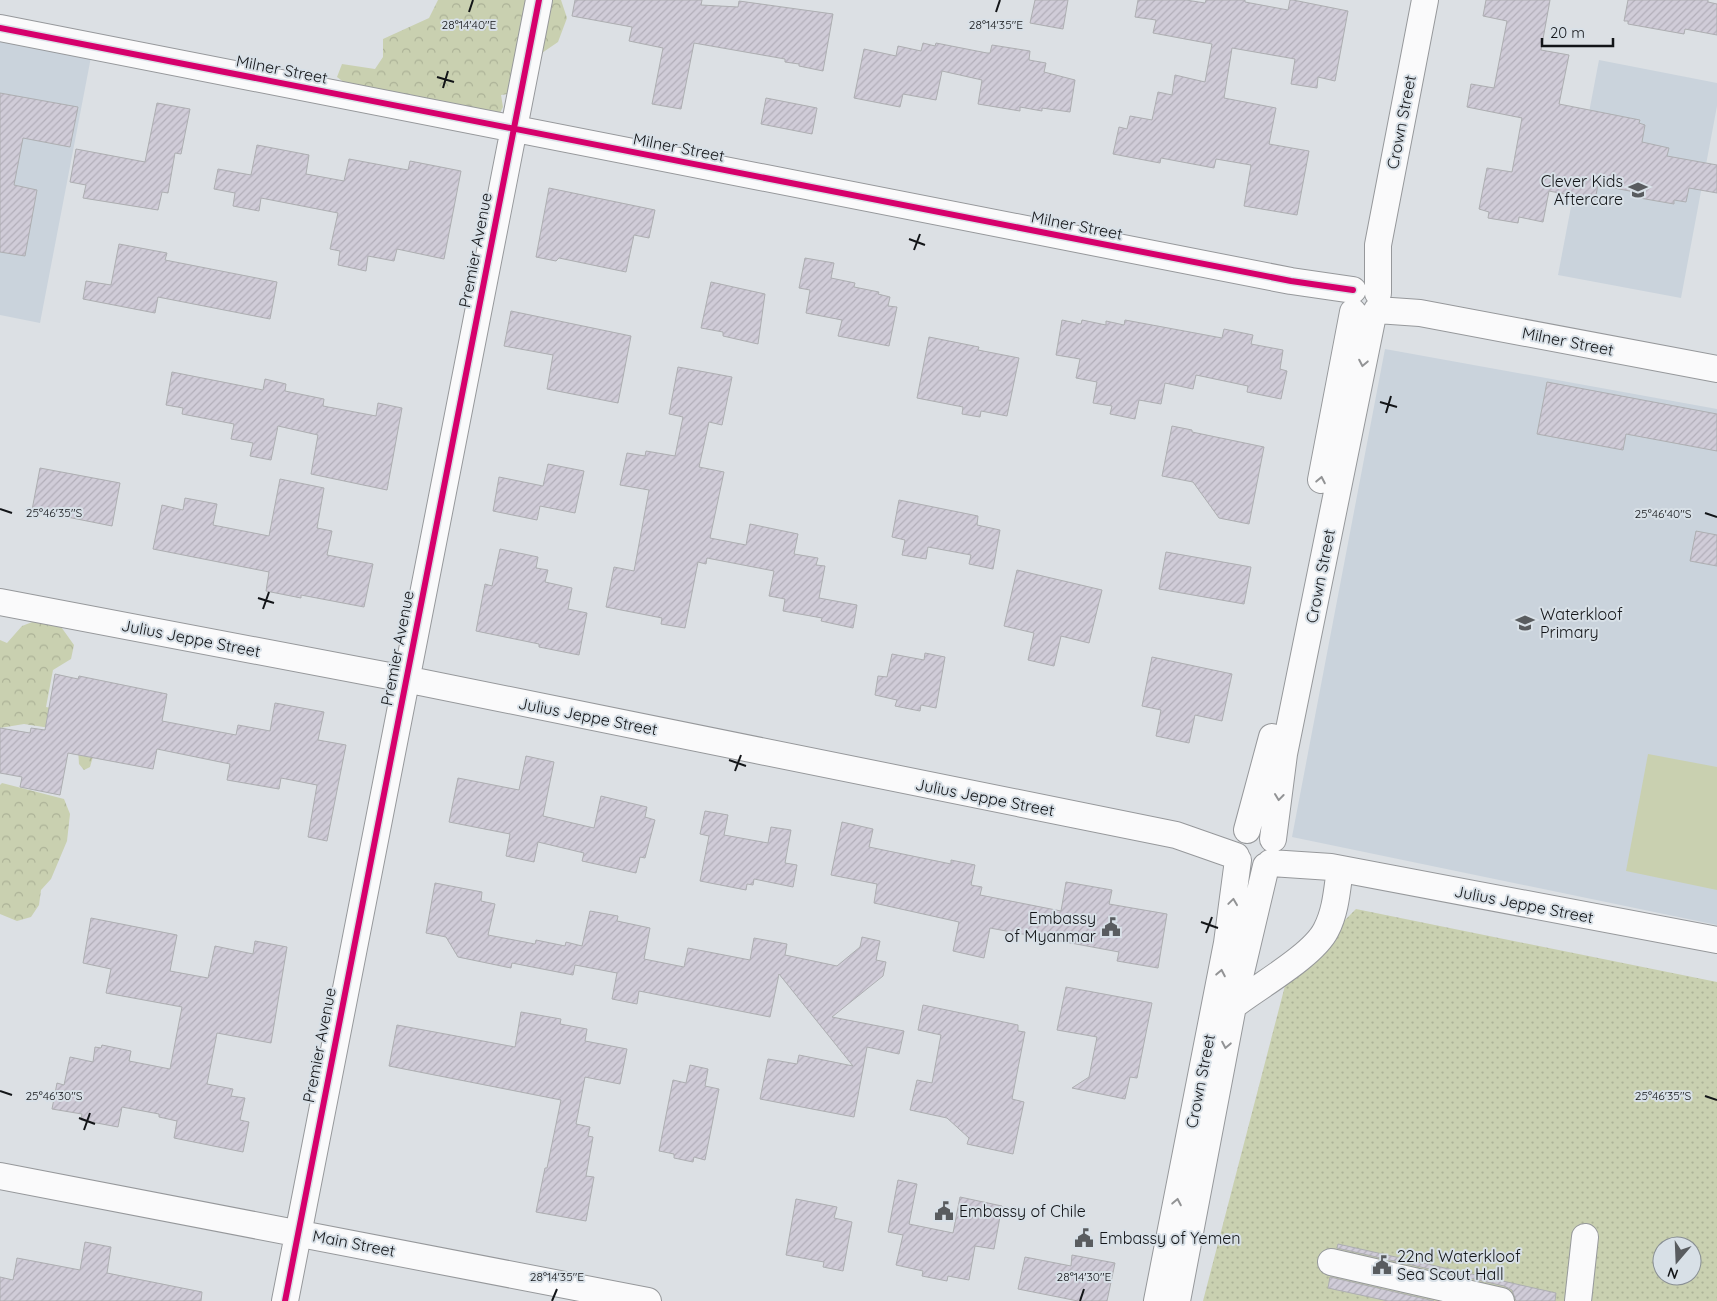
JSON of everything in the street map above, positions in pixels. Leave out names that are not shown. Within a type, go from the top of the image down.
[{"type":"street","name":"Premier Avenue","points":[[285,1301],[539,0]]},
{"type":"street","name":"Crown Street","points":[[1157,1301],[1174,1283],[1224,1004],[1237,945],[1271,853],[1277,753],[1425,0]]},
{"type":"street","name":"Milner Street","points":[[0,28],[1291,281],[1365,301],[1420,313],[1717,369]]},
{"type":"street","name":"Julius Jeppe Street","points":[[0,602],[405,679],[1176,835],[1240,845]]},
{"type":"street","name":"Crown Street","points":[[1237,945],[1240,845],[1277,753]]},
{"type":"street","points":[[1262,829],[1271,853],[1251,869],[1240,845],[1262,829]]},
{"type":"street","name":"Julius Jeppe Street","points":[[1271,853],[1335,868],[1717,940]]},
{"type":"street","points":[[1224,1004],[1292,963],[1321,938],[1332,914],[1335,868]]},
{"type":"street","name":"Main Street","points":[[0,1176],[648,1301]]},
{"type":"street","points":[[1578,1301],[1585,1237]]},
{"type":"street","points":[[1332,1262],[1501,1301]]},
{"type":"shaded area","points":[[0,40],[91,57],[40,323],[0,315]]},
{"type":"shaded area","name":"Clever Kids Aftercare","points":[[1599,60],[1717,83],[1717,106],[1681,298],[1558,275]]},
{"type":"shaded area","name":"Waterkloof Primary","points":[[1385,349],[1717,409],[1717,925],[1292,837]]},
{"type":"green space","points":[[438,0],[561,0],[567,18],[558,42],[520,68],[516,93],[501,95],[503,107],[499,115],[484,116],[456,104],[431,106],[410,94],[373,96],[353,89],[337,77],[342,64],[375,69],[383,57],[383,39],[429,18]]},
{"type":"green space","points":[[40,619],[59,624],[74,645],[71,659],[53,670],[46,707],[87,715],[96,746],[90,767],[84,770],[79,764],[78,748],[63,730],[24,724],[0,728],[0,640],[7,643],[22,626]]},
{"type":"green space","points":[[1648,754],[1717,767],[1717,890],[1626,871]]},
{"type":"green space","points":[[2,783],[64,799],[70,814],[67,841],[51,879],[41,890],[39,905],[31,917],[17,921],[0,914],[0,785]]},
{"type":"green space","points":[[1356,909],[1717,982],[1717,1301],[1203,1301],[1287,978]]},
{"type":"building","points":[[575,0],[702,0],[701,5],[738,7],[739,1],[833,14],[823,71],[785,62],[785,59],[694,43],[681,109],[652,104],[663,48],[629,41],[632,27],[572,16]]},
{"type":"building","points":[[1035,0],[1068,0],[1063,29],[1030,23]]},
{"type":"building","points":[[1138,0],[1186,0],[1205,3],[1206,0],[1245,0],[1245,2],[1288,10],[1290,0],[1293,0],[1348,11],[1335,81],[1318,77],[1317,88],[1291,84],[1295,59],[1232,48],[1224,98],[1276,108],[1269,144],[1309,151],[1297,215],[1244,206],[1251,165],[1216,159],[1214,168],[1161,158],[1160,163],[1113,154],[1119,127],[1127,129],[1130,116],[1152,120],[1158,92],[1172,95],[1175,75],[1205,82],[1212,44],[1153,33],[1156,20],[1135,17]]},
{"type":"building","points":[[1486,0],[1550,0],[1541,50],[1569,55],[1559,104],[1640,120],[1639,123],[1645,125],[1642,142],[1669,148],[1667,156],[1717,165],[1717,193],[1689,188],[1686,202],[1674,200],[1674,204],[1634,197],[1635,192],[1598,185],[1595,200],[1549,191],[1543,222],[1519,217],[1518,223],[1488,218],[1489,212],[1479,209],[1487,168],[1512,172],[1522,118],[1467,107],[1471,84],[1494,88],[1507,21],[1483,16]]},
{"type":"building","points":[[1628,0],[1708,0],[1708,2],[1717,4],[1717,35],[1685,29],[1684,34],[1628,24],[1628,21],[1624,21]]},
{"type":"building","points":[[923,43],[935,46],[936,43],[987,53],[990,53],[992,45],[1030,51],[1029,60],[1046,63],[1044,72],[1075,80],[1070,112],[1042,108],[1042,111],[1020,107],[1020,111],[978,104],[982,80],[942,71],[936,100],[903,94],[900,107],[854,98],[864,49],[896,56],[898,46],[921,51]]},
{"type":"building","points":[[0,93],[78,107],[70,147],[23,138],[14,185],[37,190],[25,256],[0,252]]},
{"type":"building","points":[[766,98],[817,108],[812,134],[761,124]]},
{"type":"building","points":[[157,103],[190,109],[181,154],[175,153],[168,193],[162,192],[158,210],[83,198],[86,185],[70,182],[76,149],[145,162]]},
{"type":"building","points":[[257,145],[309,155],[306,174],[344,181],[349,159],[408,170],[410,161],[461,171],[444,259],[397,249],[394,261],[368,256],[366,271],[338,265],[340,251],[330,249],[338,213],[261,198],[259,211],[233,206],[235,193],[214,189],[218,169],[251,175]]},
{"type":"building","points":[[549,188],[655,210],[649,238],[634,235],[626,272],[559,258],[556,261],[536,257]]},
{"type":"building","points":[[119,244],[167,253],[165,260],[277,282],[270,319],[158,297],[155,313],[83,299],[86,281],[111,285]]},
{"type":"building","points":[[805,258],[834,263],[831,278],[855,283],[854,287],[879,292],[878,294],[890,297],[888,306],[897,307],[889,346],[838,336],[842,320],[806,313],[810,290],[799,288]]},
{"type":"building","points":[[711,282],[765,294],[758,344],[723,336],[723,332],[701,328]]},
{"type":"building","points":[[511,311],[631,336],[618,403],[547,389],[553,355],[504,346]]},
{"type":"building","points":[[1062,320],[1081,324],[1082,320],[1106,325],[1106,321],[1124,325],[1125,320],[1222,338],[1224,329],[1253,335],[1251,344],[1283,350],[1280,369],[1287,371],[1281,399],[1247,392],[1248,386],[1196,375],[1193,389],[1165,383],[1161,404],[1139,400],[1135,419],[1110,414],[1112,406],[1093,403],[1097,382],[1076,378],[1080,359],[1056,355]]},
{"type":"building","points":[[929,337],[979,347],[978,350],[1019,358],[1007,416],[981,411],[980,417],[962,414],[963,407],[917,398]]},
{"type":"building","points":[[678,367],[732,377],[722,425],[709,422],[699,467],[724,472],[710,538],[746,545],[750,524],[798,534],[794,554],[818,558],[816,565],[825,566],[819,598],[857,605],[853,628],[821,621],[822,618],[783,611],[785,599],[769,596],[774,571],[707,558],[706,564],[698,562],[685,628],[661,624],[662,618],[606,607],[614,567],[634,571],[649,490],[620,485],[627,453],[645,456],[646,451],[675,456],[683,417],[669,414]]},
{"type":"building","points":[[172,372],[263,390],[265,379],[286,384],[285,391],[324,399],[323,406],[376,416],[378,403],[402,408],[387,490],[311,474],[318,435],[278,426],[271,460],[250,456],[253,443],[231,439],[234,424],[182,414],[183,408],[166,405]]},
{"type":"building","points":[[1547,382],[1717,414],[1717,451],[1626,434],[1623,450],[1537,434]]},
{"type":"building","points":[[1172,426],[1264,447],[1249,524],[1219,518],[1193,482],[1162,476]]},
{"type":"building","points":[[548,464],[584,471],[575,513],[540,506],[537,520],[493,511],[499,477],[543,486]]},
{"type":"building","points":[[40,468],[120,483],[112,526],[32,510]]},
{"type":"building","points":[[280,479],[324,488],[317,528],[332,531],[327,555],[373,564],[364,607],[301,595],[301,598],[266,591],[269,572],[153,549],[162,505],[183,510],[185,498],[217,504],[213,525],[269,536]]},
{"type":"building","points":[[899,500],[978,516],[977,525],[1000,530],[993,569],[969,564],[971,555],[928,547],[926,559],[902,555],[905,540],[892,537]]},
{"type":"building","points":[[1696,531],[1717,535],[1717,566],[1690,561]]},
{"type":"building","points":[[500,549],[538,557],[536,568],[548,570],[545,582],[572,588],[568,609],[587,613],[579,655],[539,647],[539,644],[476,631],[485,584],[492,586]]},
{"type":"building","points":[[1166,552],[1251,567],[1244,604],[1159,589]]},
{"type":"building","points":[[1017,570],[1102,590],[1089,643],[1061,636],[1054,666],[1028,660],[1034,633],[1004,626]]},
{"type":"building","points":[[925,653],[945,657],[936,708],[921,705],[920,711],[895,706],[897,700],[875,695],[878,676],[887,677],[892,654],[924,660]]},
{"type":"building","points":[[1152,657],[1232,674],[1222,721],[1195,715],[1189,743],[1156,736],[1161,710],[1142,706]]},
{"type":"building","points":[[55,674],[78,679],[79,676],[167,694],[162,721],[236,735],[238,725],[270,731],[275,703],[324,712],[318,740],[346,745],[327,841],[308,837],[317,785],[281,778],[279,789],[227,780],[230,764],[157,749],[153,769],[68,753],[60,795],[20,787],[22,777],[0,773],[0,728],[30,733],[31,728],[45,730]]},
{"type":"building","points":[[526,756],[554,762],[543,816],[594,828],[601,796],[647,807],[645,817],[655,820],[645,858],[640,857],[636,873],[582,861],[584,853],[538,842],[534,862],[506,856],[510,834],[449,822],[458,778],[519,790]]},
{"type":"building","points":[[705,811],[728,815],[724,835],[768,843],[771,827],[791,830],[785,863],[797,865],[793,887],[754,879],[753,885],[747,884],[746,890],[700,881],[709,836],[700,834]]},
{"type":"building","points":[[842,822],[873,829],[869,847],[951,864],[951,860],[975,865],[971,885],[982,887],[980,895],[1061,911],[1066,882],[1112,890],[1109,904],[1167,914],[1158,968],[1117,961],[1119,952],[990,928],[984,958],[953,951],[959,922],[874,903],[877,884],[831,875]]},
{"type":"building","points":[[435,883],[482,892],[481,901],[495,904],[488,935],[535,944],[536,940],[565,946],[566,942],[582,946],[590,911],[618,916],[617,921],[650,928],[644,959],[684,967],[688,948],[750,960],[754,938],[787,944],[785,955],[837,966],[860,947],[862,937],[880,941],[876,960],[886,962],[883,976],[832,1017],[904,1031],[899,1054],[867,1047],[854,1117],[760,1099],[768,1059],[797,1064],[799,1055],[853,1066],[779,974],[770,1017],[639,991],[637,1004],[612,999],[617,973],[575,965],[573,975],[512,963],[511,968],[458,957],[446,937],[426,933]]},
{"type":"building","points":[[91,918],[177,935],[170,971],[208,978],[215,946],[253,954],[255,941],[287,947],[271,1043],[217,1033],[207,1084],[233,1089],[231,1096],[245,1098],[240,1120],[249,1122],[243,1152],[174,1138],[177,1121],[159,1117],[159,1114],[122,1107],[118,1127],[81,1120],[82,1114],[52,1109],[57,1083],[64,1085],[70,1057],[93,1062],[95,1047],[101,1048],[102,1045],[131,1051],[129,1061],[170,1069],[182,1007],[106,993],[111,969],[83,963]]},
{"type":"building","points":[[1066,987],[1152,1003],[1137,1078],[1130,1077],[1125,1099],[1072,1088],[1089,1077],[1097,1037],[1057,1030]]},
{"type":"building","points":[[923,1005],[1018,1025],[1018,1031],[1025,1032],[1012,1099],[1024,1102],[1013,1154],[967,1144],[969,1138],[947,1118],[910,1110],[917,1080],[932,1083],[941,1035],[918,1030]]},
{"type":"building","points":[[521,1012],[561,1019],[560,1024],[587,1029],[585,1041],[627,1049],[620,1084],[585,1077],[576,1124],[590,1127],[588,1136],[593,1137],[586,1176],[594,1177],[586,1221],[536,1212],[561,1100],[389,1066],[397,1025],[515,1047]]},
{"type":"building","points":[[690,1065],[708,1069],[705,1086],[719,1089],[705,1160],[694,1157],[693,1162],[674,1158],[674,1154],[659,1151],[673,1080],[686,1083]]},
{"type":"building","points":[[898,1180],[917,1184],[909,1224],[953,1233],[960,1197],[1002,1206],[994,1249],[975,1246],[969,1280],[948,1276],[947,1281],[922,1276],[923,1271],[896,1265],[903,1235],[888,1232]]},
{"type":"building","points":[[796,1199],[837,1207],[834,1218],[852,1222],[843,1271],[823,1267],[824,1262],[786,1255]]},
{"type":"building","points":[[85,1242],[111,1247],[107,1273],[202,1292],[201,1301],[0,1301],[0,1277],[13,1280],[17,1258],[80,1270]]},
{"type":"building","points":[[1338,1244],[1556,1293],[1555,1301],[1516,1301],[1512,1290],[1504,1286],[1337,1248]]},
{"type":"building","points":[[1072,1255],[1115,1263],[1107,1301],[1078,1301],[1018,1289],[1025,1257],[1071,1266]]},
{"type":"building","points":[[1330,1277],[1434,1301],[1388,1301],[1328,1288]]},
{"type":"cycle path","points":[[285,1301],[539,0]]},
{"type":"cycle path","points":[[0,28],[1291,281],[1353,290]]},
{"type":"place","name":"Clever Kids Aftercare","points":[[1638,190]]},
{"type":"place","name":"Waterkloof Primary","points":[[1525,623]]},
{"type":"place","name":"Embassy of Myanmar","points":[[1111,927]]},
{"type":"place","name":"Embassy of Chile","points":[[944,1211]]},
{"type":"place","name":"Embassy of Yemen","points":[[1084,1238]]},
{"type":"place","name":"22nd Waterkloof Sea Scout Hall","points":[[1382,1265]]}]
